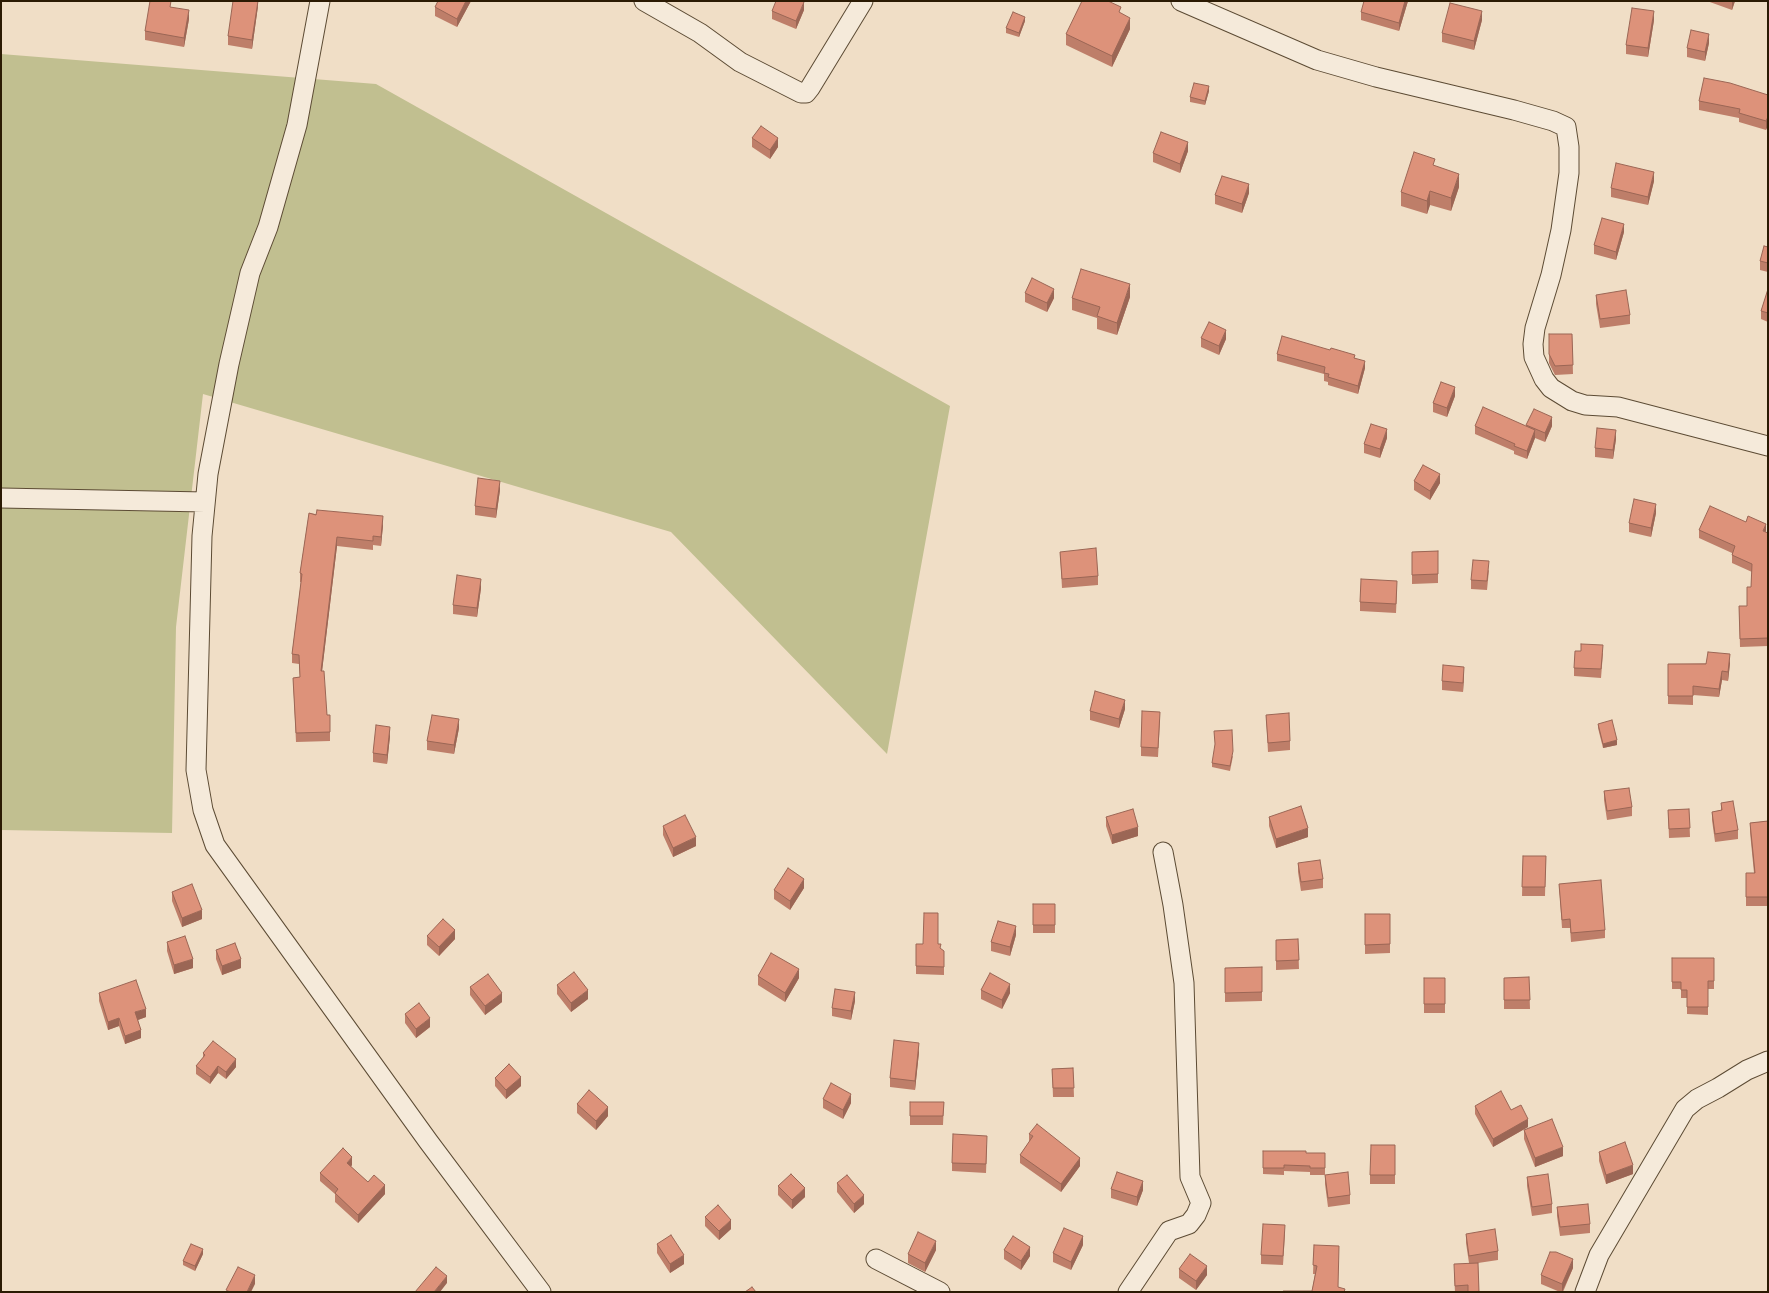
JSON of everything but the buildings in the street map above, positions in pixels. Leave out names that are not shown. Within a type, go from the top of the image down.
[{"type":"street","points":[[320,1],[297,125],[268,226],[250,273],[229,364],[208,474],[202,536],[196,770],[203,810],[215,845],[428,1141],[540,1292]]},
{"type":"street","points":[[644,1],[700,33],[740,62],[801,94],[806,93],[810,88],[863,1]]},
{"type":"street","points":[[1181,1],[1317,60],[1376,77],[1514,110],[1553,121],[1566,127],[1569,147],[1569,173],[1559,239],[1551,275],[1535,328],[1534,357],[1544,379],[1551,388],[1572,401],[1585,405],[1618,408],[1768,446]]},
{"type":"street","points":[[1,498],[205,502]]},
{"type":"street","points":[[1128,1292],[1170,1231],[1189,1224],[1196,1215],[1201,1203],[1190,1177],[1184,983],[1173,904],[1163,852]]},
{"type":"street","points":[[1585,1292],[1599,1255],[1685,1109],[1696,1099],[1768,1061]]},
{"type":"street","points":[[876,1259],[940,1292]]},
{"type":"shaded area","points":[[1,54],[376,84],[950,406],[887,754],[671,532],[203,394],[176,627],[172,833],[1,830]]}]
